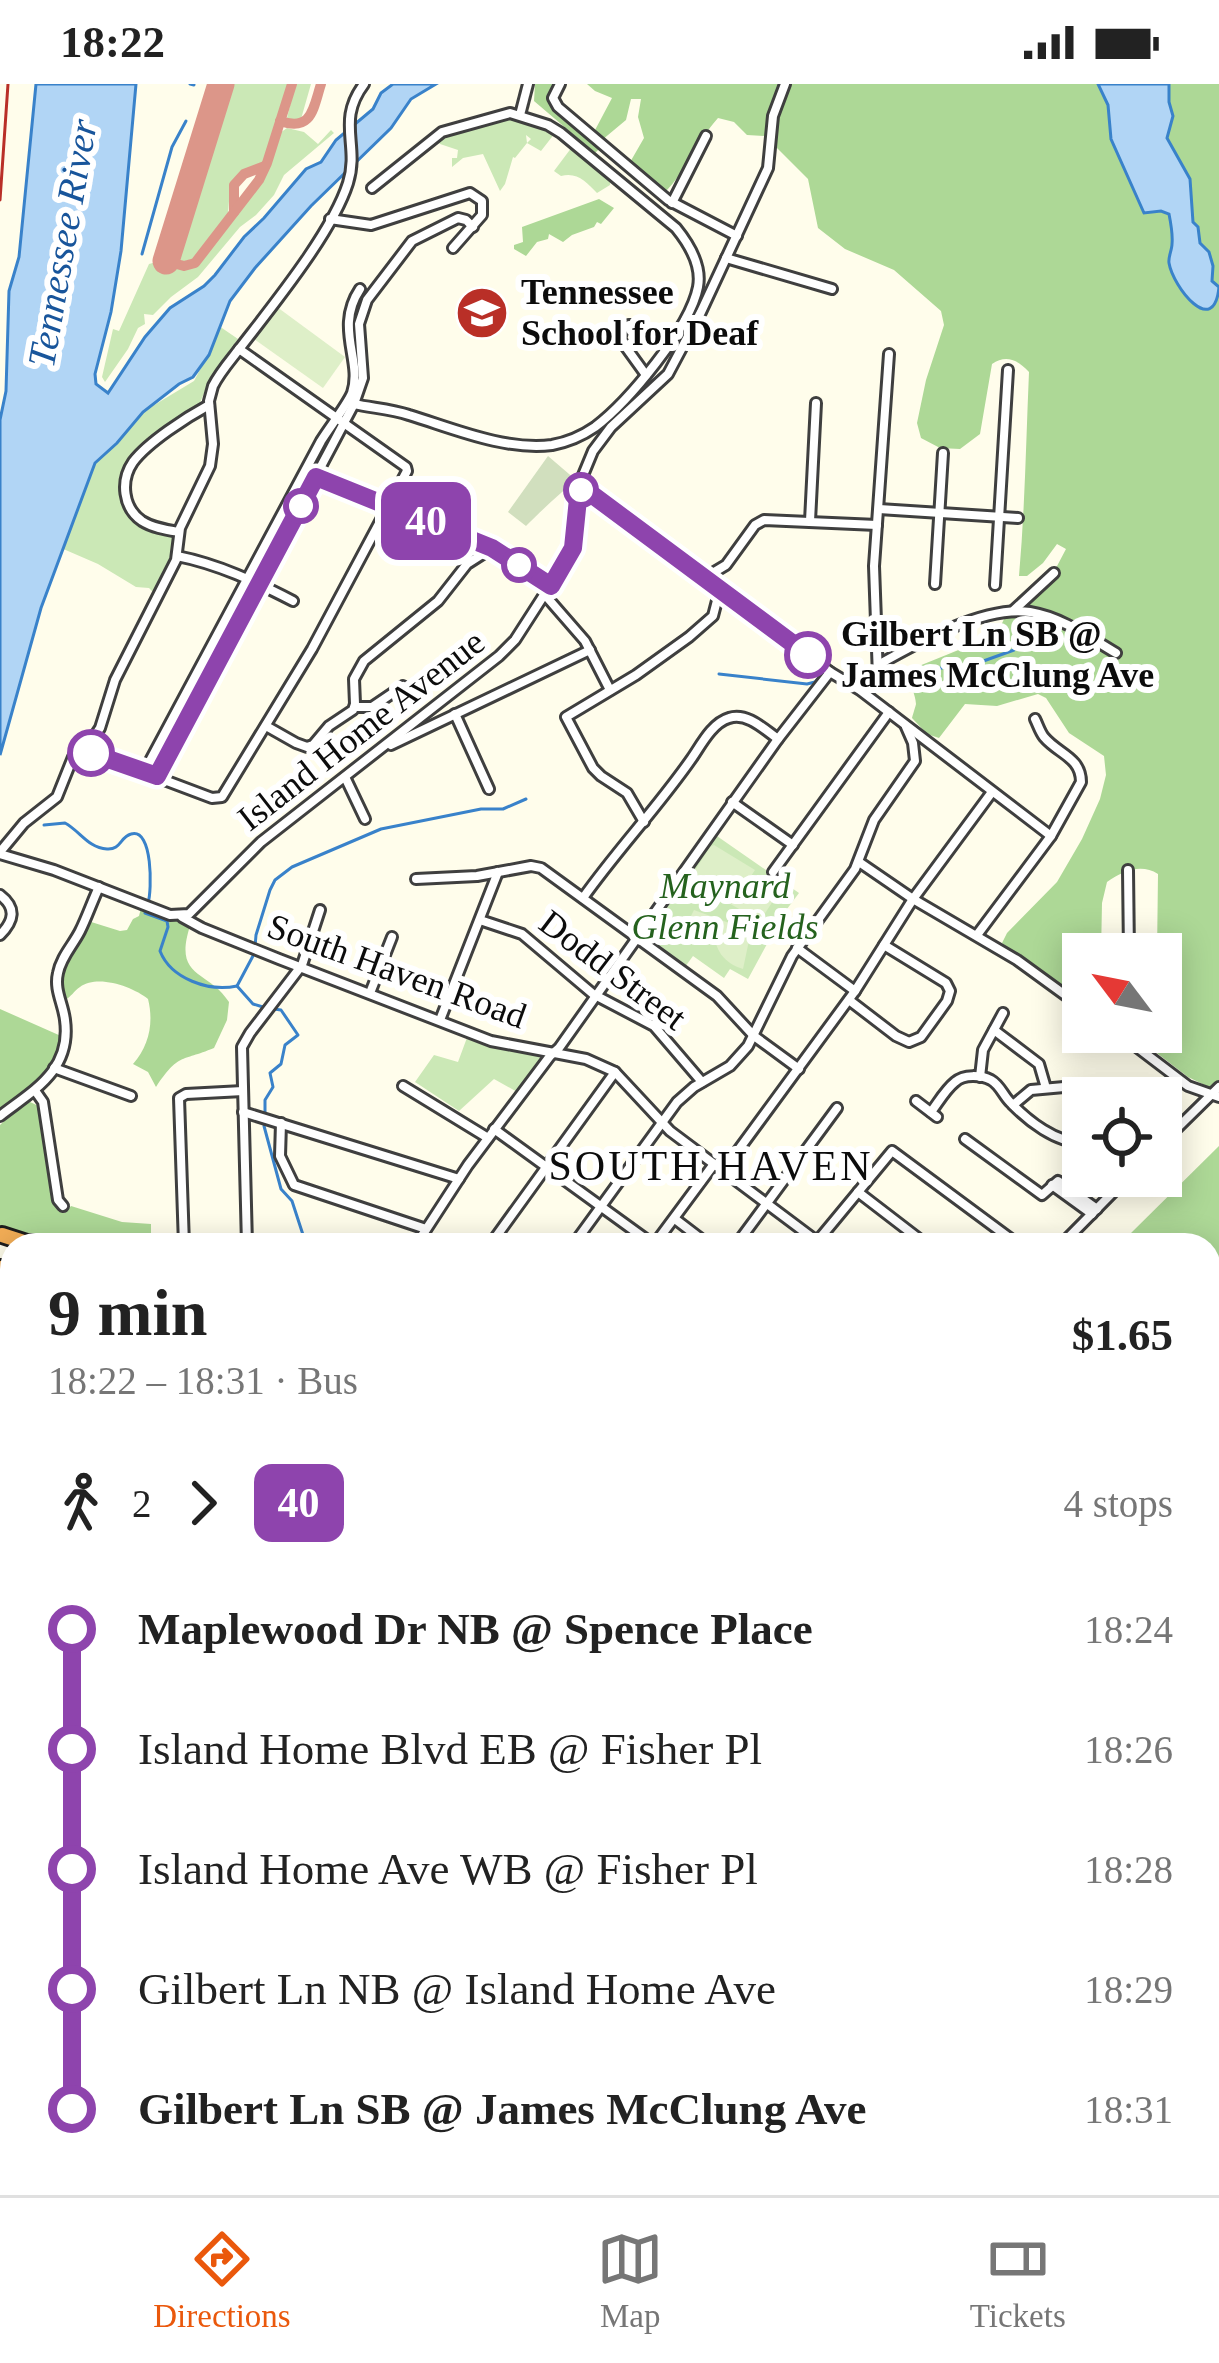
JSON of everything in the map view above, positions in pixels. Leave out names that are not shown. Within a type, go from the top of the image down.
[{"type":"street","points":[[181,916],[0,853],[24,823],[57,797],[71,760],[98,731],[112,686],[177,556],[179,532],[211,462],[209,405],[214,382],[330,219],[348,182],[349,114],[364,84]]},
{"type":"street","points":[[520,115],[528,84]]},
{"type":"street","points":[[560,84],[556,104],[672,203],[736,236]]},
{"type":"street","name":"Island Home Avenue","points":[[181,916],[193,911],[260,843],[506,650],[573,548],[579,489],[600,441],[671,369],[727,258],[768,169],[773,116],[784,84]]},
{"type":"street","points":[[354,397],[464,434],[527,445],[577,438],[598,425],[646,375],[666,349],[699,284],[698,267],[676,228],[566,136],[520,115],[504,113],[442,132],[372,188]]},
{"type":"street","points":[[672,203],[706,136]]},
{"type":"street","points":[[330,219],[371,225],[465,193],[475,195],[483,205],[482,215],[453,248]]},
{"type":"street","points":[[157,776],[344,423],[363,372],[359,324],[363,308],[404,249],[419,237],[458,218],[473,227]]},
{"type":"street","points":[[727,258],[832,289]]},
{"type":"street","points":[[144,772],[335,416],[354,397],[349,319],[360,290]]},
{"type":"street","points":[[646,375],[621,342],[622,329],[640,325],[666,349]]},
{"type":"street","points":[[80,748],[212,798],[222,796],[330,616],[407,471],[239,349]]},
{"type":"street","points":[[860,690],[876,683],[878,664],[874,566],[889,354]]},
{"type":"street","points":[[995,585],[1008,370]]},
{"type":"street","points":[[809,521],[815,403]]},
{"type":"street","points":[[179,532],[136,516],[125,494],[127,475],[142,453],[209,405]]},
{"type":"street","points":[[934,584],[943,452]]},
{"type":"street","points":[[304,472],[492,548],[548,590],[590,650],[610,691]]},
{"type":"street","points":[[579,489],[860,690],[1051,836]]},
{"type":"street","points":[[879,509],[1018,518]]},
{"type":"street","points":[[706,577],[732,559],[759,521],[877,525]]},
{"type":"street","points":[[266,726],[310,747],[355,707],[353,685],[359,667],[438,601],[467,564],[492,548]]},
{"type":"street","points":[[177,556],[248,579],[293,601]]},
{"type":"street","points":[[1013,611],[1054,573]]},
{"type":"street","points":[[644,822],[628,793],[593,768],[566,717],[652,665],[710,619],[720,589]]},
{"type":"street","points":[[878,664],[986,615],[1013,611],[1048,616],[1116,653]]},
{"type":"street","points":[[384,746],[590,650]]},
{"type":"street","points":[[424,1233],[491,1133],[830,672]]},
{"type":"street","points":[[355,707],[372,707],[403,686]]},
{"type":"street","points":[[773,872],[889,712]]},
{"type":"street","points":[[455,714],[489,789]]},
{"type":"street","points":[[583,898],[722,721],[746,718],[778,739]]},
{"type":"street","points":[[977,935],[1051,836],[1080,787],[1082,772],[1048,741],[1035,719]]},
{"type":"street","points":[[581,1233],[677,1102],[737,1059],[754,1036],[797,948],[859,862],[874,820],[915,761],[914,743],[906,728]]},
{"type":"street","points":[[345,777],[365,819]]},
{"type":"street","points":[[723,1171],[852,996],[914,899],[992,792]]},
{"type":"street","points":[[732,802],[793,845]]},
{"type":"street","points":[[859,862],[1062,993]]},
{"type":"street","points":[[416,879],[536,866],[717,996],[754,1036],[799,1069]]},
{"type":"street","points":[[1128,870],[1129,933]]},
{"type":"street","points":[[440,1020],[498,872]]},
{"type":"street","points":[[0,1116],[36,1092],[54,1068],[65,1036],[59,969],[99,887]]},
{"type":"street","points":[[0,895],[10,904],[12,917],[0,935]]},
{"type":"street","points":[[248,1233],[245,1041],[299,967],[320,910]]},
{"type":"street","name":"South Haven Road","points":[[181,916],[491,1041],[597,1062],[615,1072],[661,1123],[804,1233]]},
{"type":"street","name":"Dodd Street","points":[[480,920],[522,934],[595,995],[654,1026],[702,1082]]},
{"type":"street","points":[[370,993],[392,937]]},
{"type":"street","points":[[797,948],[896,1036],[909,1042],[921,1037],[950,991],[946,982],[884,945]]},
{"type":"street","points":[[980,1077],[983,1050],[1003,1013]]},
{"type":"street","points":[[994,1030],[1039,1064],[1046,1088]]},
{"type":"street","points":[[1145,1053],[1188,1086],[1216,1093]]},
{"type":"street","points":[[54,1068],[131,1096]]},
{"type":"street","points":[[499,1233],[615,1072]]},
{"type":"street","points":[[916,1101],[934,1114],[956,1081],[980,1077],[998,1085],[1013,1105],[1062,1139]]},
{"type":"street","points":[[403,1085],[491,1133],[637,1233]]},
{"type":"street","points":[[1013,1105],[1031,1090],[1062,1087]]},
{"type":"street","points":[[184,1233],[181,1096],[243,1091]]},
{"type":"street","points":[[36,1092],[43,1102],[58,1200],[63,1206]]},
{"type":"street","points":[[1182,1125],[1216,1093]]},
{"type":"street","points":[[745,1233],[837,1108]]},
{"type":"street","points":[[243,1112],[459,1179]]},
{"type":"street","points":[[281,1123],[280,1156],[295,1185],[426,1229]]},
{"type":"street","points":[[965,1139],[1042,1195],[1058,1181],[1095,1211]]},
{"type":"street","points":[[826,1233],[892,1150],[1003,1233]]},
{"type":"street","points":[[664,1233],[714,1165]]},
{"type":"street","points":[[858,1192],[912,1233]]},
{"type":"street","points":[[1073,1233],[1109,1197]]},
{"type":"street","points":[[675,1220],[693,1233]]},
{"type":"green space","points":[[228,84],[288,84],[263,162],[241,173],[230,188],[228,214],[195,258],[183,262],[177,250]]},
{"type":"green space","points":[[295,84],[311,84],[301,119],[293,122],[287,118]]},
{"type":"green space","points":[[535,84],[557,84],[550,101],[553,107],[601,147],[595,153],[534,101]]},
{"type":"green space","points":[[587,84],[1219,84],[1219,1083],[1213,1089],[1157,1053],[1182,1053],[1182,933],[1157,933],[1158,874],[1132,870],[1107,882],[1101,933],[1062,933],[1062,988],[1002,943],[1057,882],[1082,839],[1100,799],[1106,775],[1104,756],[1069,733],[1046,698],[1038,694],[997,706],[965,704],[939,738],[927,734],[912,718],[914,668],[994,641],[1009,608],[1056,568],[1066,549],[1057,544],[1043,563],[1027,576],[1019,576],[1029,372],[1012,360],[992,364],[980,434],[960,449],[940,448],[921,438],[917,423],[944,325],[941,311],[894,270],[845,249],[818,228],[808,179],[765,136],[747,135],[734,122],[718,118],[664,193],[629,164],[644,138],[638,117],[641,99],[631,99],[626,120],[602,140],[594,132],[612,98]]},
{"type":"green space","points":[[508,116],[549,129],[569,142],[566,145],[555,133],[541,151],[527,143],[513,157],[500,191],[483,154],[463,158],[452,167],[458,150],[437,140]]},
{"type":"green space","points":[[287,128],[304,132],[318,144],[331,130],[334,133],[284,175],[274,195],[198,277],[153,315],[144,314],[145,324],[105,382],[102,377],[113,329],[119,331],[149,264],[185,269],[198,265],[261,183],[280,133]]},
{"type":"green space","points":[[572,147],[611,178],[610,185],[597,193],[581,179],[554,171]]},
{"type":"green space","points":[[599,199],[614,208],[601,224],[563,242],[549,234],[526,256],[514,249],[523,242],[522,227]]},
{"type":"green space","points":[[277,307],[345,357],[323,388],[254,339]]},
{"type":"green space","points":[[219,326],[238,339],[211,376],[197,410],[141,452],[125,476],[132,516],[175,537],[174,555],[156,592],[136,587],[61,548],[95,456],[141,413],[194,381]]},
{"type":"green space","points":[[548,456],[576,480],[526,526],[508,512]]},
{"type":"green space","points":[[250,582],[255,585],[157,770],[151,766]]},
{"type":"green space","name":"Maynard Glenn Fields","points":[[714,834],[799,893],[772,929],[748,979],[730,969],[724,978],[693,956],[685,967],[642,935]]},
{"type":"green space","points":[[714,845],[755,870],[745,885],[764,883],[780,890],[760,921],[727,902],[731,893],[724,897],[696,893],[685,886]]},
{"type":"green space","points":[[141,908],[190,926],[189,965],[229,1002],[227,1020],[214,1048],[175,1063],[156,1087],[148,1072],[133,1064],[149,1034],[148,999],[125,987],[96,982],[80,987],[65,1000],[61,970],[88,921],[127,930]]},
{"type":"green space","points":[[694,910],[751,931],[743,969],[721,955],[714,929],[699,938],[682,934]]},
{"type":"green space","points":[[0,1009],[61,1036],[47,1071],[0,1110]]},
{"type":"green space","points":[[468,1035],[539,1054],[543,1060],[519,1093],[494,1079],[459,1111],[415,1082],[434,1055],[458,1062]]},
{"type":"green space","points":[[30,1102],[41,1107],[58,1211],[65,1213],[71,1206],[122,1222],[151,1224],[151,1233],[0,1229],[0,1125]]},
{"type":"green space","points":[[1219,1146],[1219,1233],[1131,1233],[1167,1197],[1182,1197],[1182,1183]]},
{"type":"water","name":"Tennessee River","points":[[36,84],[136,84],[121,251],[95,374],[96,384],[108,393],[170,308],[215,275],[306,169],[321,162],[336,140],[373,109],[381,93],[393,84],[436,84],[411,99],[391,128],[255,268],[230,301],[209,355],[193,377],[143,412],[95,463],[41,608],[0,755],[0,420],[6,391],[9,291],[19,257]]},
{"type":"water","points":[[1098,84],[1169,84],[1173,116],[1167,138],[1190,179],[1193,222],[1200,243],[1209,252],[1212,281],[1219,287],[1210,309],[1194,304],[1172,273],[1169,214],[1144,213],[1111,139],[1108,105]]},
{"type":"waterway","points":[[190,84],[194,85]]},
{"type":"waterway","points":[[142,254],[172,147],[186,121]]},
{"type":"waterway","points":[[883,666],[898,678],[950,666],[964,668],[1014,650]]},
{"type":"waterway","points":[[828,666],[842,675]]},
{"type":"waterway","points":[[719,674],[807,684],[823,673]]},
{"type":"waterway","points":[[858,676],[870,676]]},
{"type":"waterway","points":[[255,947],[270,890],[292,867],[381,829],[503,809],[526,799]]},
{"type":"waterway","points":[[44,825],[65,823],[107,849],[138,834],[149,861],[148,903]]},
{"type":"waterway","points":[[145,913],[167,921],[160,951],[173,969],[203,985],[237,986],[253,1004],[263,1007]]},
{"type":"waterway","points":[[237,986],[254,954]]},
{"type":"waterway","points":[[265,1113],[265,1100],[273,1087],[270,1073],[281,1064],[285,1045],[298,1035],[281,1010],[274,1009]]},
{"type":"waterway","points":[[264,1126],[281,1189],[292,1201],[302,1233]]},
{"type":"taxiway","points":[[166,261],[184,266],[195,263],[259,180],[292,84]]},
{"type":"taxiway","points":[[280,121],[305,121],[321,84]]},
{"type":"taxiway","points":[[234,212],[234,185],[244,174],[265,166]]},
{"type":"runway","points":[[166,261],[221,84]]},
{"type":"railway","points":[[0,200],[8,84]]},
{"type":"bus line","name":"40","points":[[91,753],[157,776],[316,477],[492,548],[551,586],[573,548],[579,489],[808,655]]},
{"type":"place","name":"Tennessee School for Deaf","points":[[482,313]]},
{"type":"place","name":"Gilbert Ln SB @ James McClung Ave","points":[[808,655]]},
{"type":"district","name":"SOUTH HAVEN","points":[[711,1166]]}]
